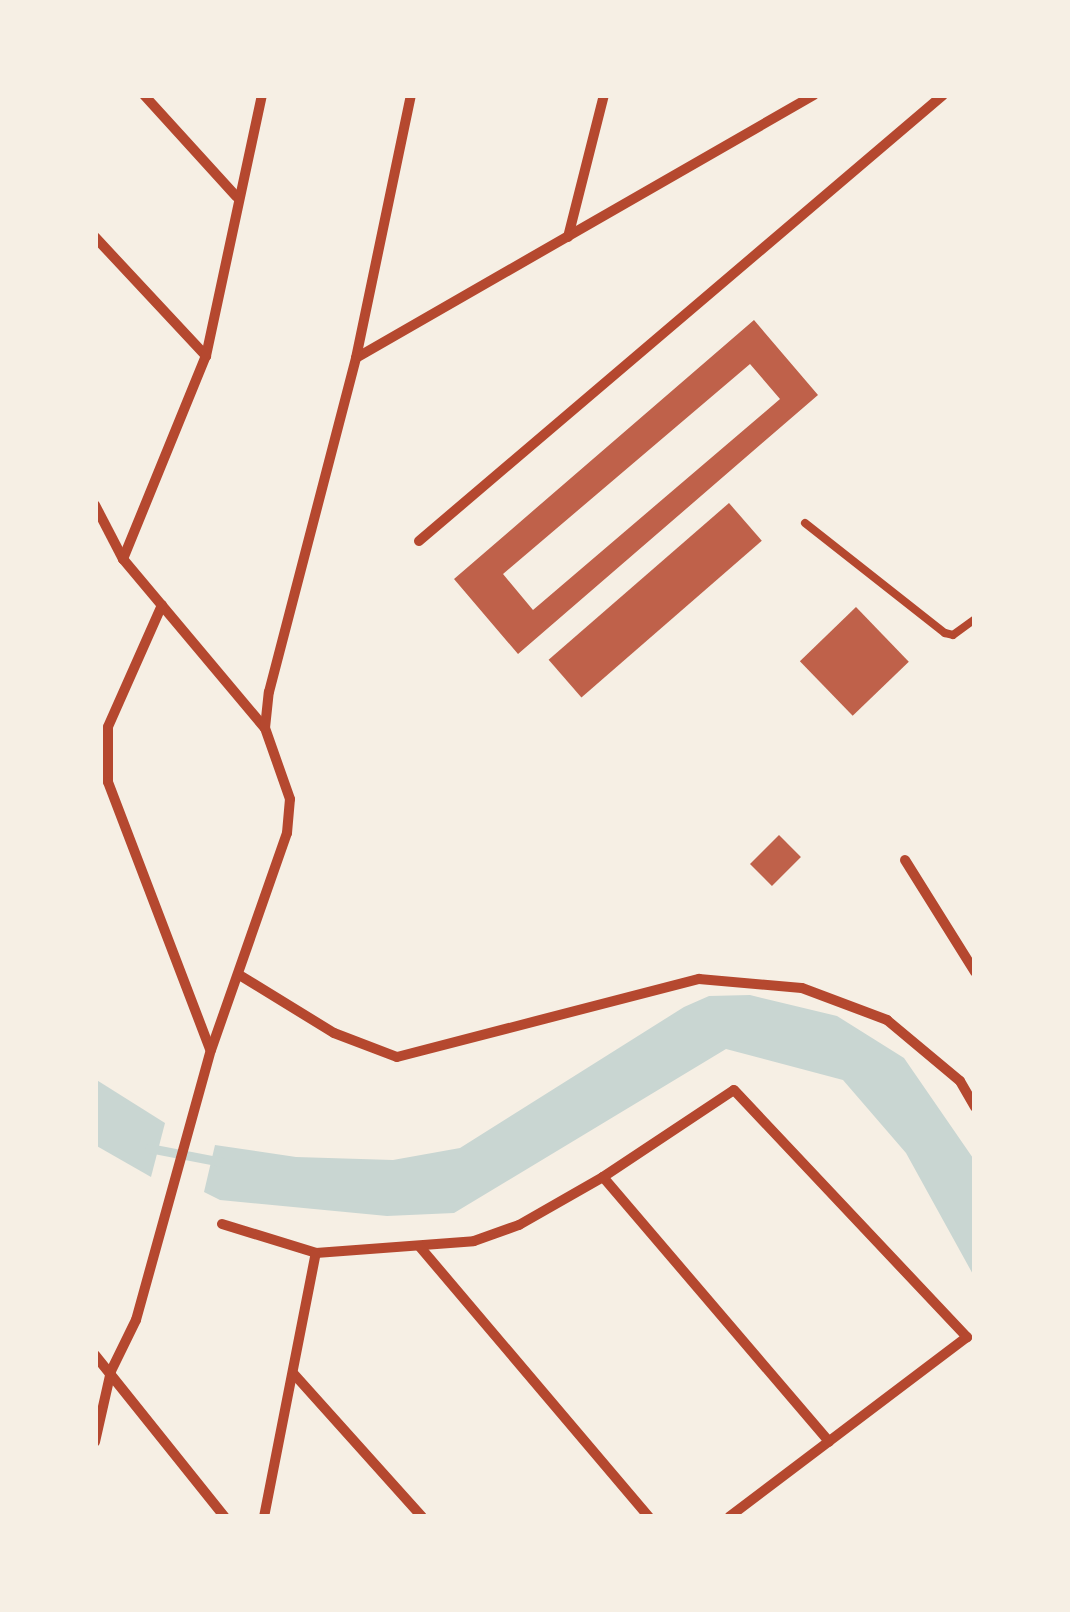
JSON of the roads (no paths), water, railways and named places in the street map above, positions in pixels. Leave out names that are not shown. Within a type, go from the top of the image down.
[{"type":"street","points":[[144,95],[236,196]]},
{"type":"street","points":[[123,559],[206,356],[236,196],[262,95]]},
{"type":"street","points":[[265,728],[268,692],[356,358],[412,95]]},
{"type":"street","points":[[568,237],[604,95]]},
{"type":"street","points":[[419,541],[943,95]]},
{"type":"street","points":[[356,358],[809,97]]},
{"type":"street","points":[[95,237],[206,356]]},
{"type":"street","points":[[95,505],[123,559],[265,728],[290,799],[287,833],[211,1050],[136,1320],[110,1371],[95,1442]]},
{"type":"street","points":[[162,605],[108,727],[108,782],[211,1050]]},
{"type":"street","points":[[906,860],[975,972]]},
{"type":"street","points":[[240,976],[334,1033],[398,1057],[699,979],[802,988],[887,1020],[960,1081],[975,1107]]},
{"type":"street","points":[[222,1224],[316,1253],[420,1247],[520,1226],[604,1178],[734,1090],[967,1337],[730,1517]]},
{"type":"street","points":[[604,1178],[829,1442]]},
{"type":"street","points":[[420,1247],[650,1517]]},
{"type":"street","points":[[264,1517],[316,1253]]},
{"type":"street","points":[[95,1355],[224,1517]]},
{"type":"street","points":[[294,1373],[422,1517]]},
{"type":"lane","points":[[805,523],[946,633],[975,619]]},
{"type":"waterway","points":[[149,1148],[222,1162]]}]
